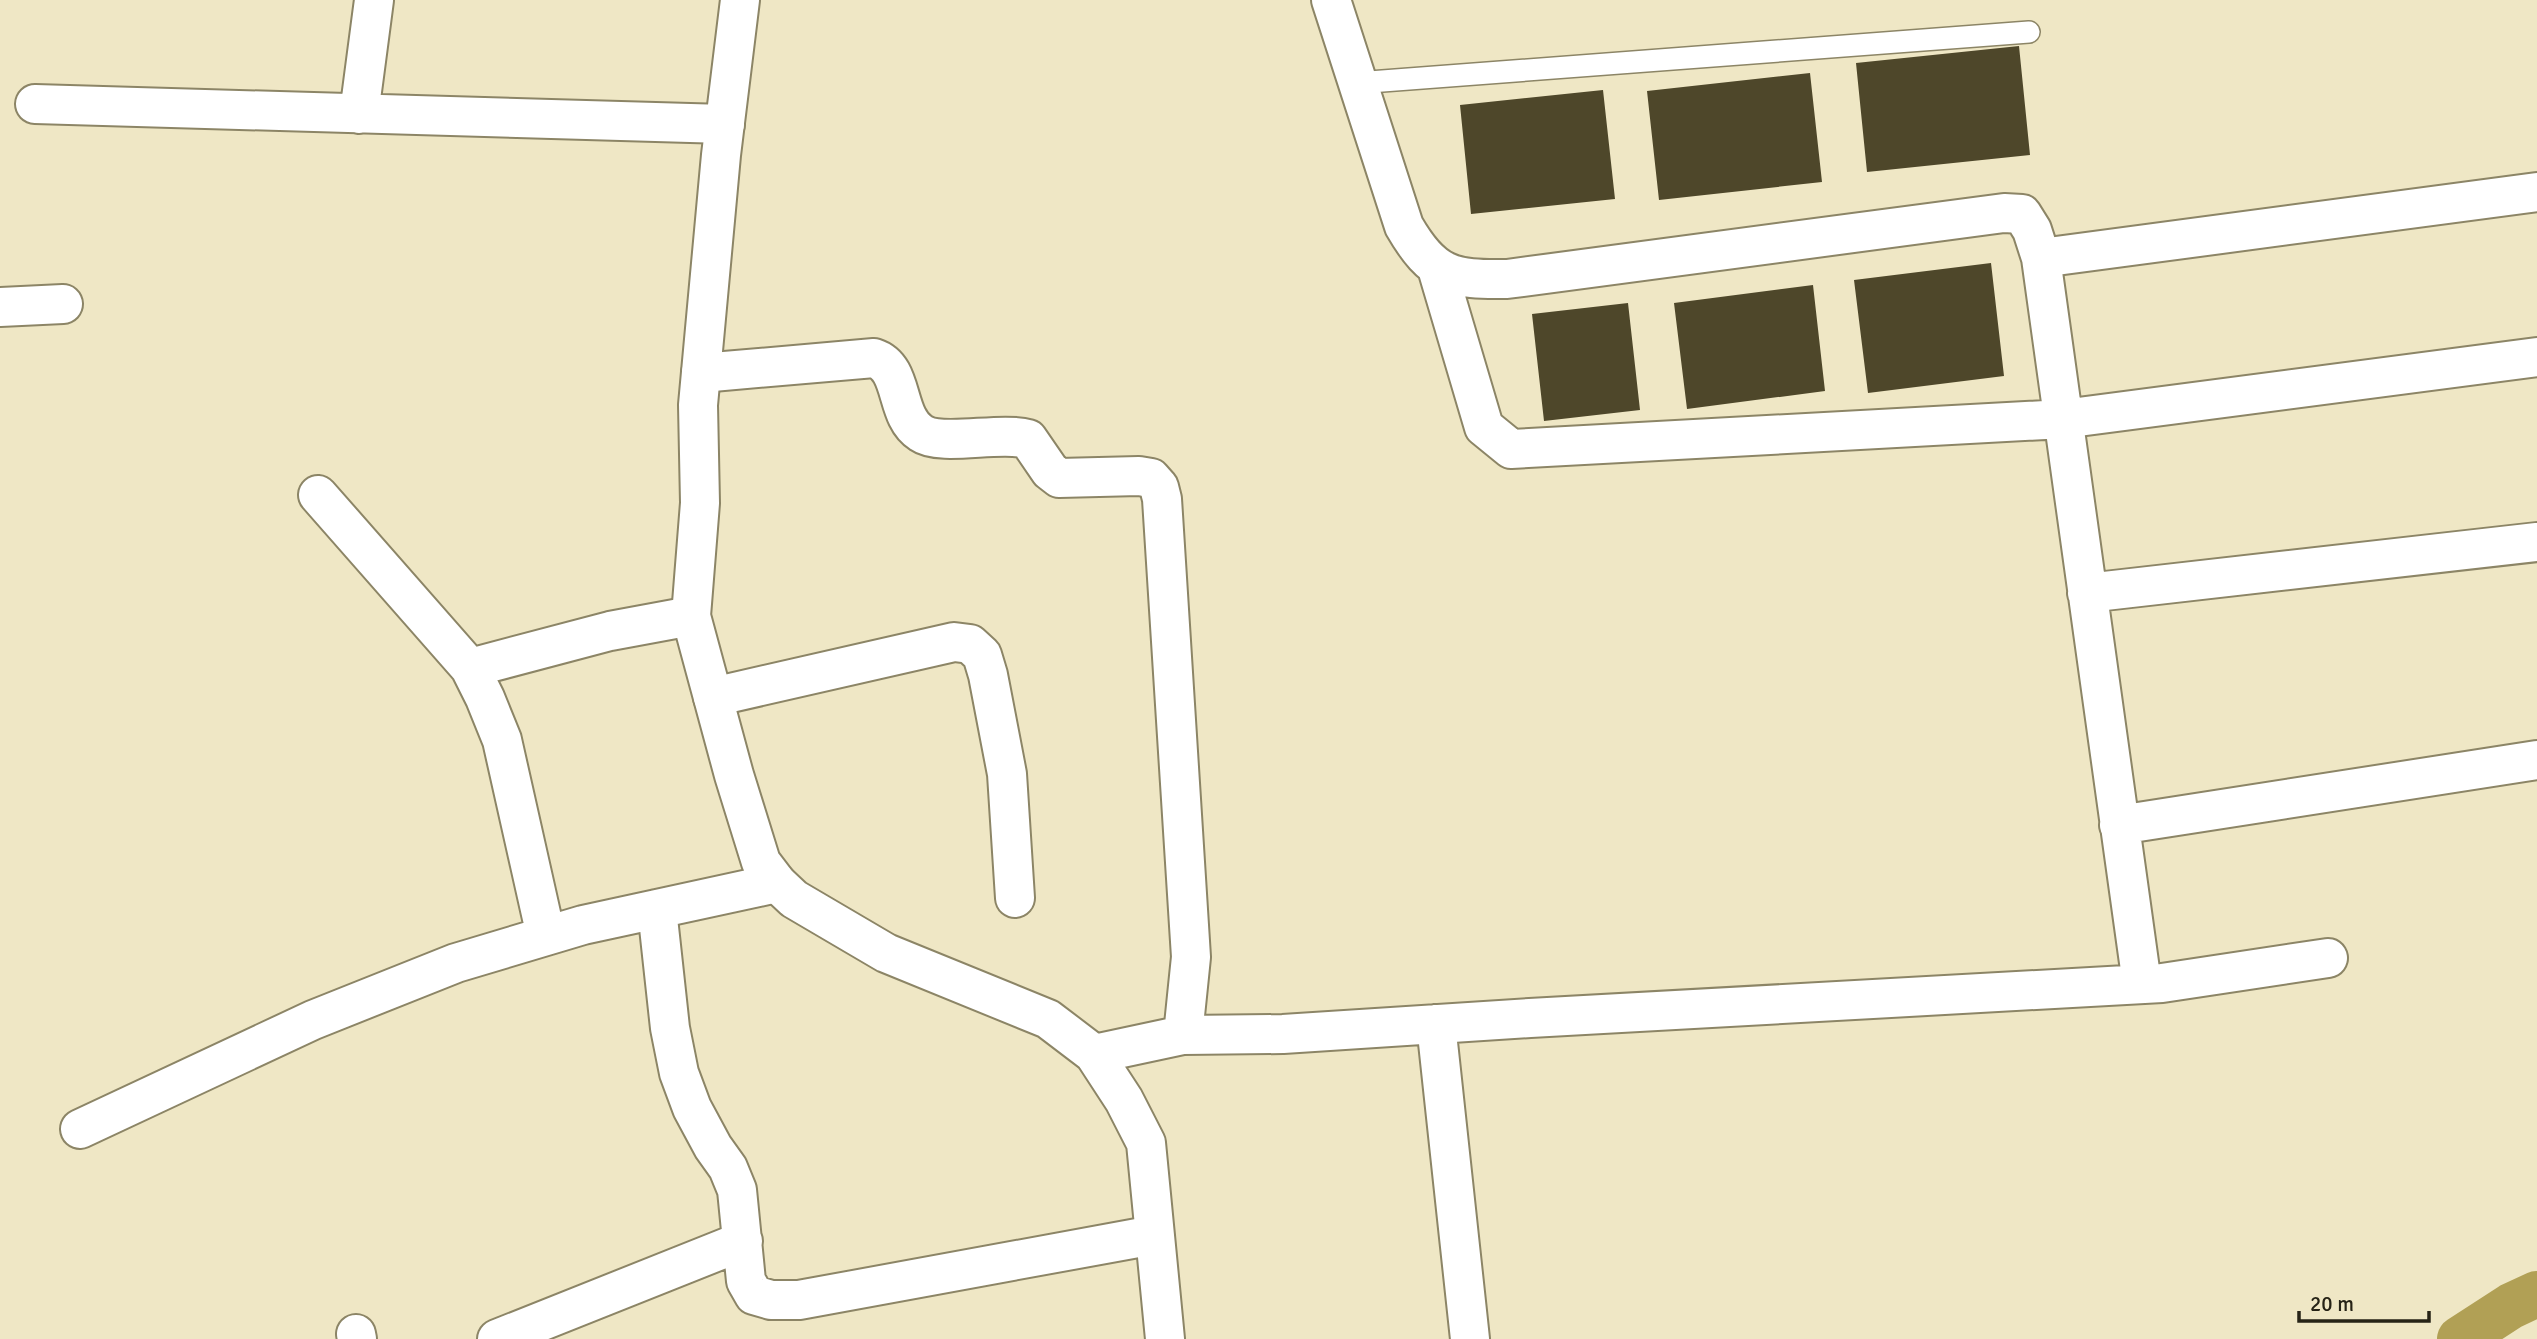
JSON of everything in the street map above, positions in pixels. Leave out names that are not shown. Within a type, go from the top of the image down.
[{"type":"street","points":[[359,114],[374,0]]},
{"type":"street","points":[[740,0],[725,124],[698,405],[700,503],[691,616],[761,862],[794,899],[886,953],[1048,1019],[1094,1054],[1124,1100],[1146,1143],[1166,1339]]},
{"type":"street","points":[[1331,0],[1404,226],[1418,249],[1437,268],[1466,279],[1507,279],[2004,213],[2022,214],[2032,230],[2041,258],[2142,984]]},
{"type":"street","points":[[35,104],[725,124]]},
{"type":"street","points":[[2041,258],[2537,192]]},
{"type":"street","points":[[1437,268],[1484,427],[1511,449],[2063,419],[2537,357]]},
{"type":"street","points":[[0,307],[63,304]]},
{"type":"street","points":[[701,373],[874,358],[884,361],[891,371],[904,411],[911,425],[922,435],[939,439],[1015,435],[1028,439],[1050,471],[1059,478],[1151,478],[1158,487],[1163,512],[1191,957],[1183,1035]]},
{"type":"street","points":[[318,495],[470,668],[502,740],[546,936]]},
{"type":"street","points":[[2087,593],[2537,542]]},
{"type":"street","points":[[470,668],[610,631],[691,616]]},
{"type":"street","points":[[713,697],[954,642],[970,643],[982,655],[988,675],[1007,774],[1015,898]]},
{"type":"street","points":[[2119,825],[2537,760]]},
{"type":"street","points":[[80,1129],[313,1020],[456,963],[583,925],[777,883]]},
{"type":"street","points":[[657,909],[670,1028],[679,1073],[692,1108],[728,1168],[737,1190],[746,1281],[754,1295],[771,1300],[799,1300],[1154,1234]]},
{"type":"street","points":[[1094,1054],[1183,1035],[1283,1034],[2162,983],[2328,958]]},
{"type":"street","points":[[1436,1024],[1471,1339]]},
{"type":"street","points":[[497,1339],[743,1241]]},
{"type":"lane","points":[[1356,83],[2029,32]]},
{"type":"building","points":[[2019,46],[2030,155],[1867,172],[1856,63]]},
{"type":"building","points":[[1810,73],[1822,182],[1659,200],[1647,91]]},
{"type":"building","points":[[1603,90],[1615,199],[1471,214],[1460,105]]},
{"type":"building","points":[[1991,263],[2004,376],[1868,393],[1854,280]]},
{"type":"building","points":[[1813,285],[1825,391],[1687,409],[1674,303]]},
{"type":"building","points":[[1628,303],[1640,410],[1544,421],[1532,314]]},
{"type":"waterway","points":[[2460,1339],[2511,1306],[2537,1294]]}]
